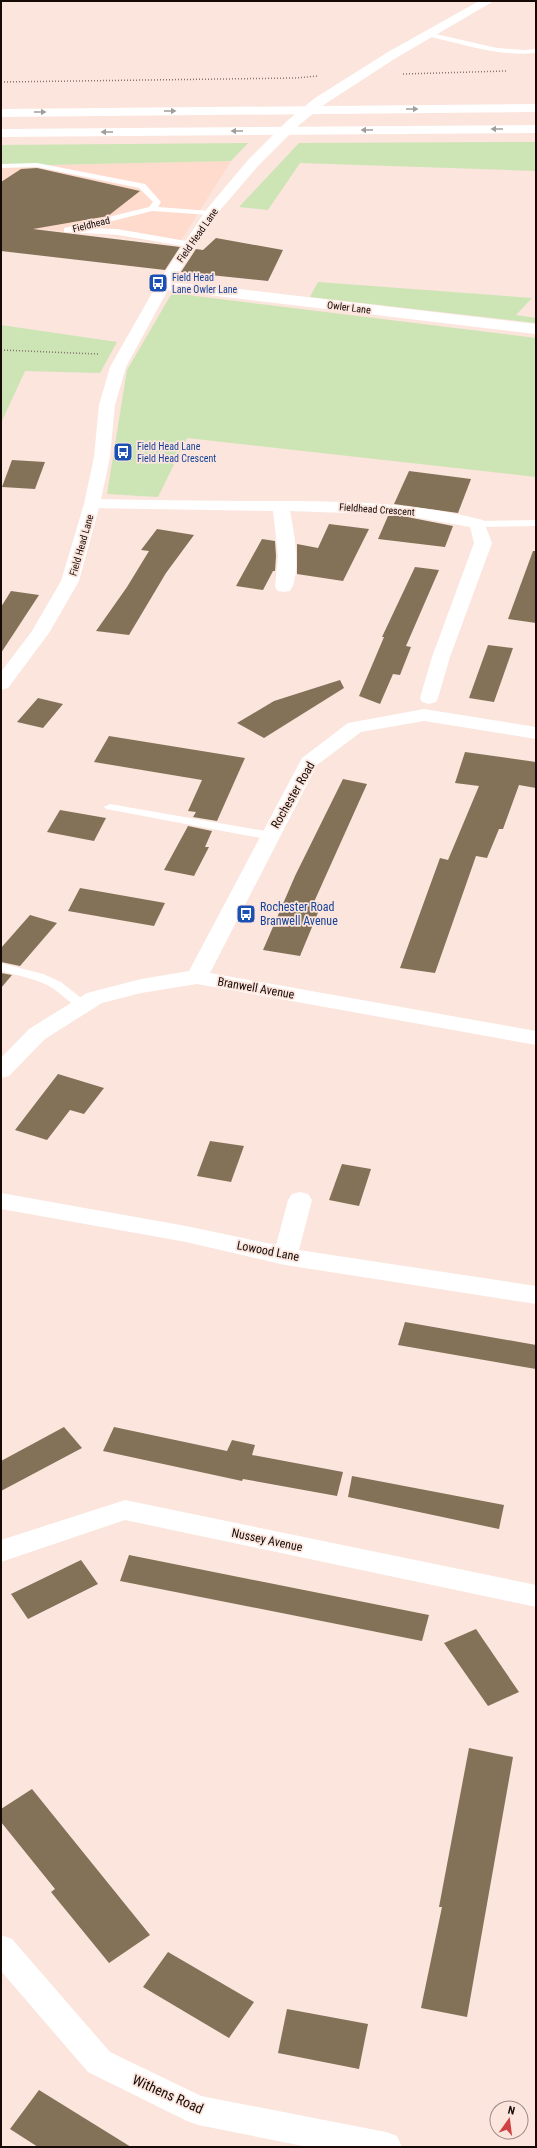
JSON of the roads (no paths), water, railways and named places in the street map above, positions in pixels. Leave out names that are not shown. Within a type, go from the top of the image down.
[{"type":"main road","name":"Field Head Lane","points":[[1,684],[40,633],[70,581],[92,504],[102,457],[107,405],[118,367],[163,286],[189,244],[211,213],[253,163],[293,123],[320,101],[430,34],[488,1]]},
{"type":"main road","points":[[1,113],[536,108]]},
{"type":"main road","points":[[1,133],[536,129]]},
{"type":"main road","name":"Owler Lane","points":[[163,286],[231,292],[536,329]]},
{"type":"main road","name":"Fieldhead Crescent","points":[[92,504],[281,506],[407,510],[450,516],[477,524]]},
{"type":"main road","points":[[281,506],[287,536],[288,570],[284,587]]},
{"type":"main road","points":[[429,698],[441,657],[483,542],[477,524]]},
{"type":"main road","name":"Rochester Road","points":[[197,977],[309,762],[354,727],[424,715],[536,733]]},
{"type":"main road","name":"Branwell Avenue","points":[[1,1072],[37,1034],[95,998],[141,986],[197,977],[536,1038]]},
{"type":"main road","points":[[285,1256],[300,1200]]},
{"type":"main road","name":"Lowood Lane","points":[[1,1201],[186,1234],[285,1256],[536,1295]]},
{"type":"main road","name":"Nussey Avenue","points":[[1,1551],[125,1510],[536,1596]]},
{"type":"main road","name":"Withens Road","points":[[1,1949],[99,2062],[198,2110],[386,2147]]},
{"type":"lane","points":[[430,34],[498,49],[526,53],[536,51]]},
{"type":"lane","points":[[1,166],[36,165],[142,186],[157,202],[152,209]]},
{"type":"lane","name":"Fieldhead","points":[[189,244],[117,232],[67,230],[152,209],[211,213]]},
{"type":"lane","points":[[477,524],[536,523]]},
{"type":"lane","points":[[110,807],[270,836]]},
{"type":"lane","points":[[1,967],[39,977],[58,985],[84,1005]]},
{"type":"place","name":"Field Head Lane Owler Lane","points":[[158,283]]},
{"type":"place","name":"Field Head Lane Field Head Crescent","points":[[123,452]]},
{"type":"place","name":"Rochester Road Branwell Avenue","points":[[246,914]]}]
